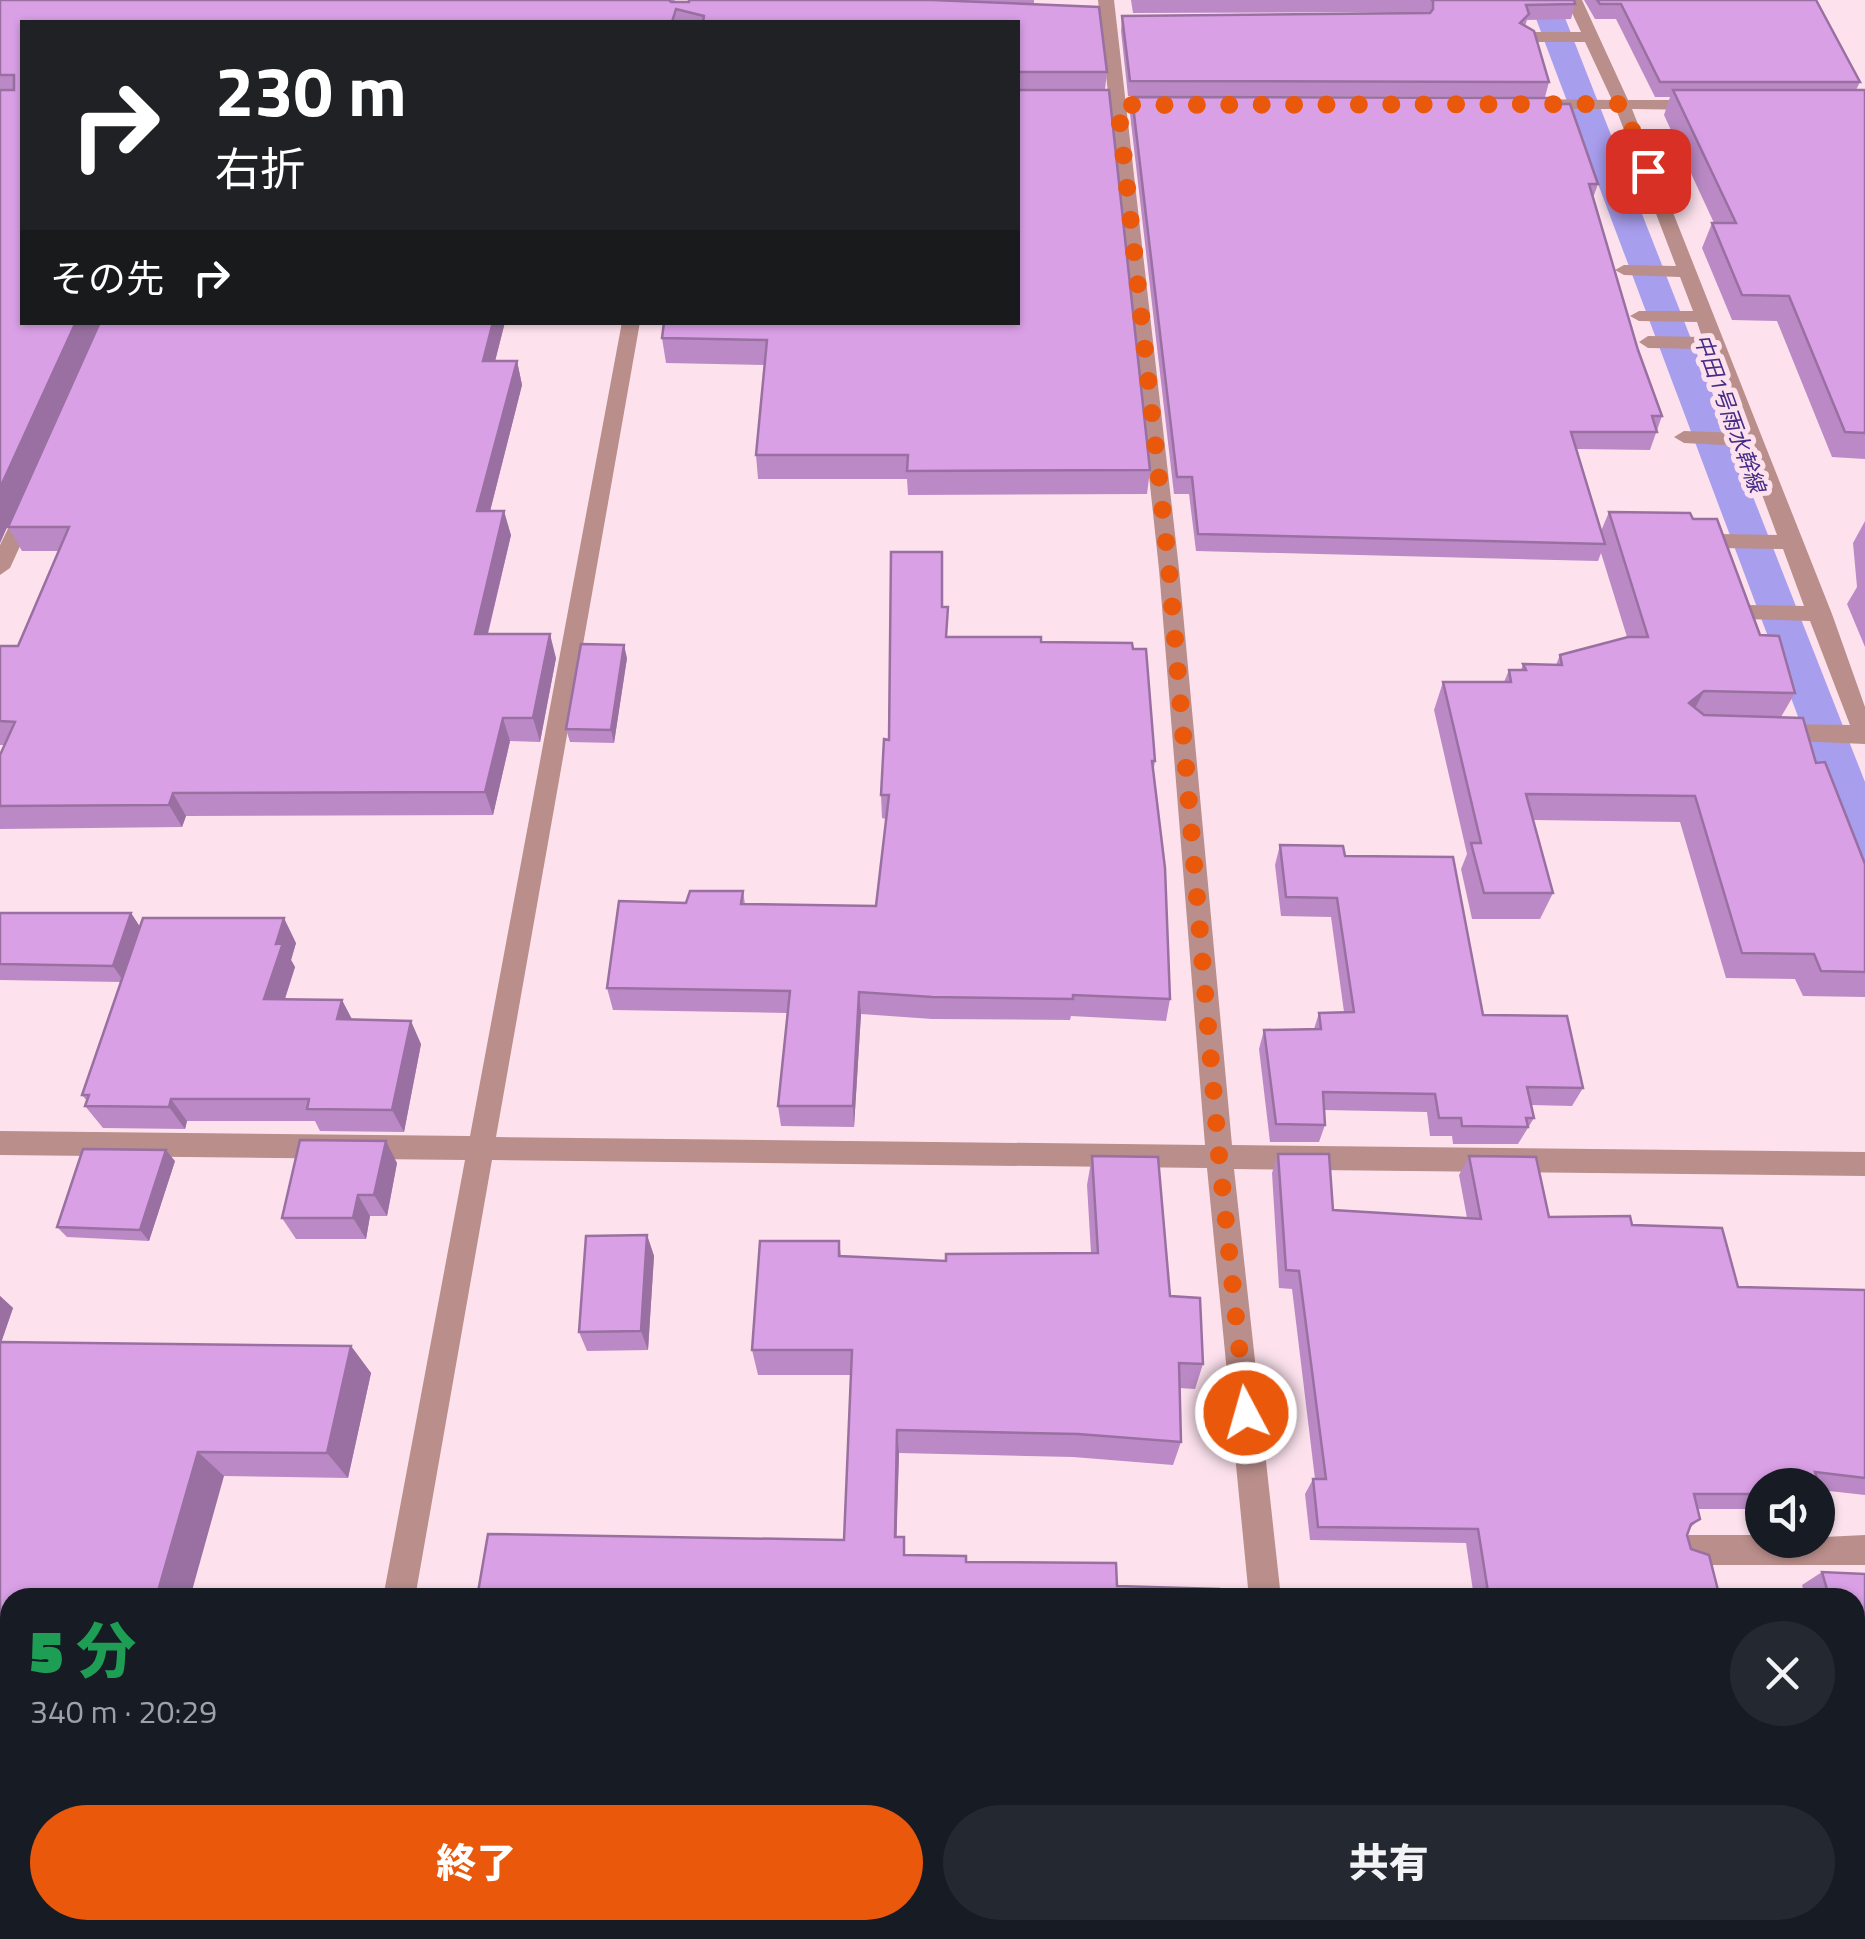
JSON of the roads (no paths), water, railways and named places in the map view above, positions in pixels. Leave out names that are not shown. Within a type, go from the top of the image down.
[{"type":"street","points":[[1574,0],[1704,316],[1865,735],[1744,731]]},
{"type":"street","points":[[1108,16],[1169,569],[1219,1155],[1264,1588]]},
{"type":"street","points":[[1528,37],[1591,37]]},
{"type":"street","points":[[1505,104],[1718,105]]},
{"type":"street","points":[[1624,270],[1686,272]]},
{"type":"street","points":[[1639,316],[1704,316]]},
{"type":"street","points":[[401,1588],[630,325]]},
{"type":"street","points":[[1648,342],[1714,343]]},
{"type":"street","points":[[1684,437],[1751,440]]},
{"type":"street","points":[[0,568],[32,498]]},
{"type":"street","points":[[1719,540],[1793,542]]},
{"type":"street","points":[[1745,612],[1821,614]]},
{"type":"street","points":[[0,1143],[1865,1164]]},
{"type":"street","points":[[1689,1550],[1865,1550]]},
{"type":"water label","name":"中田1号雨水幹線","points":[[1730,413]]}]
